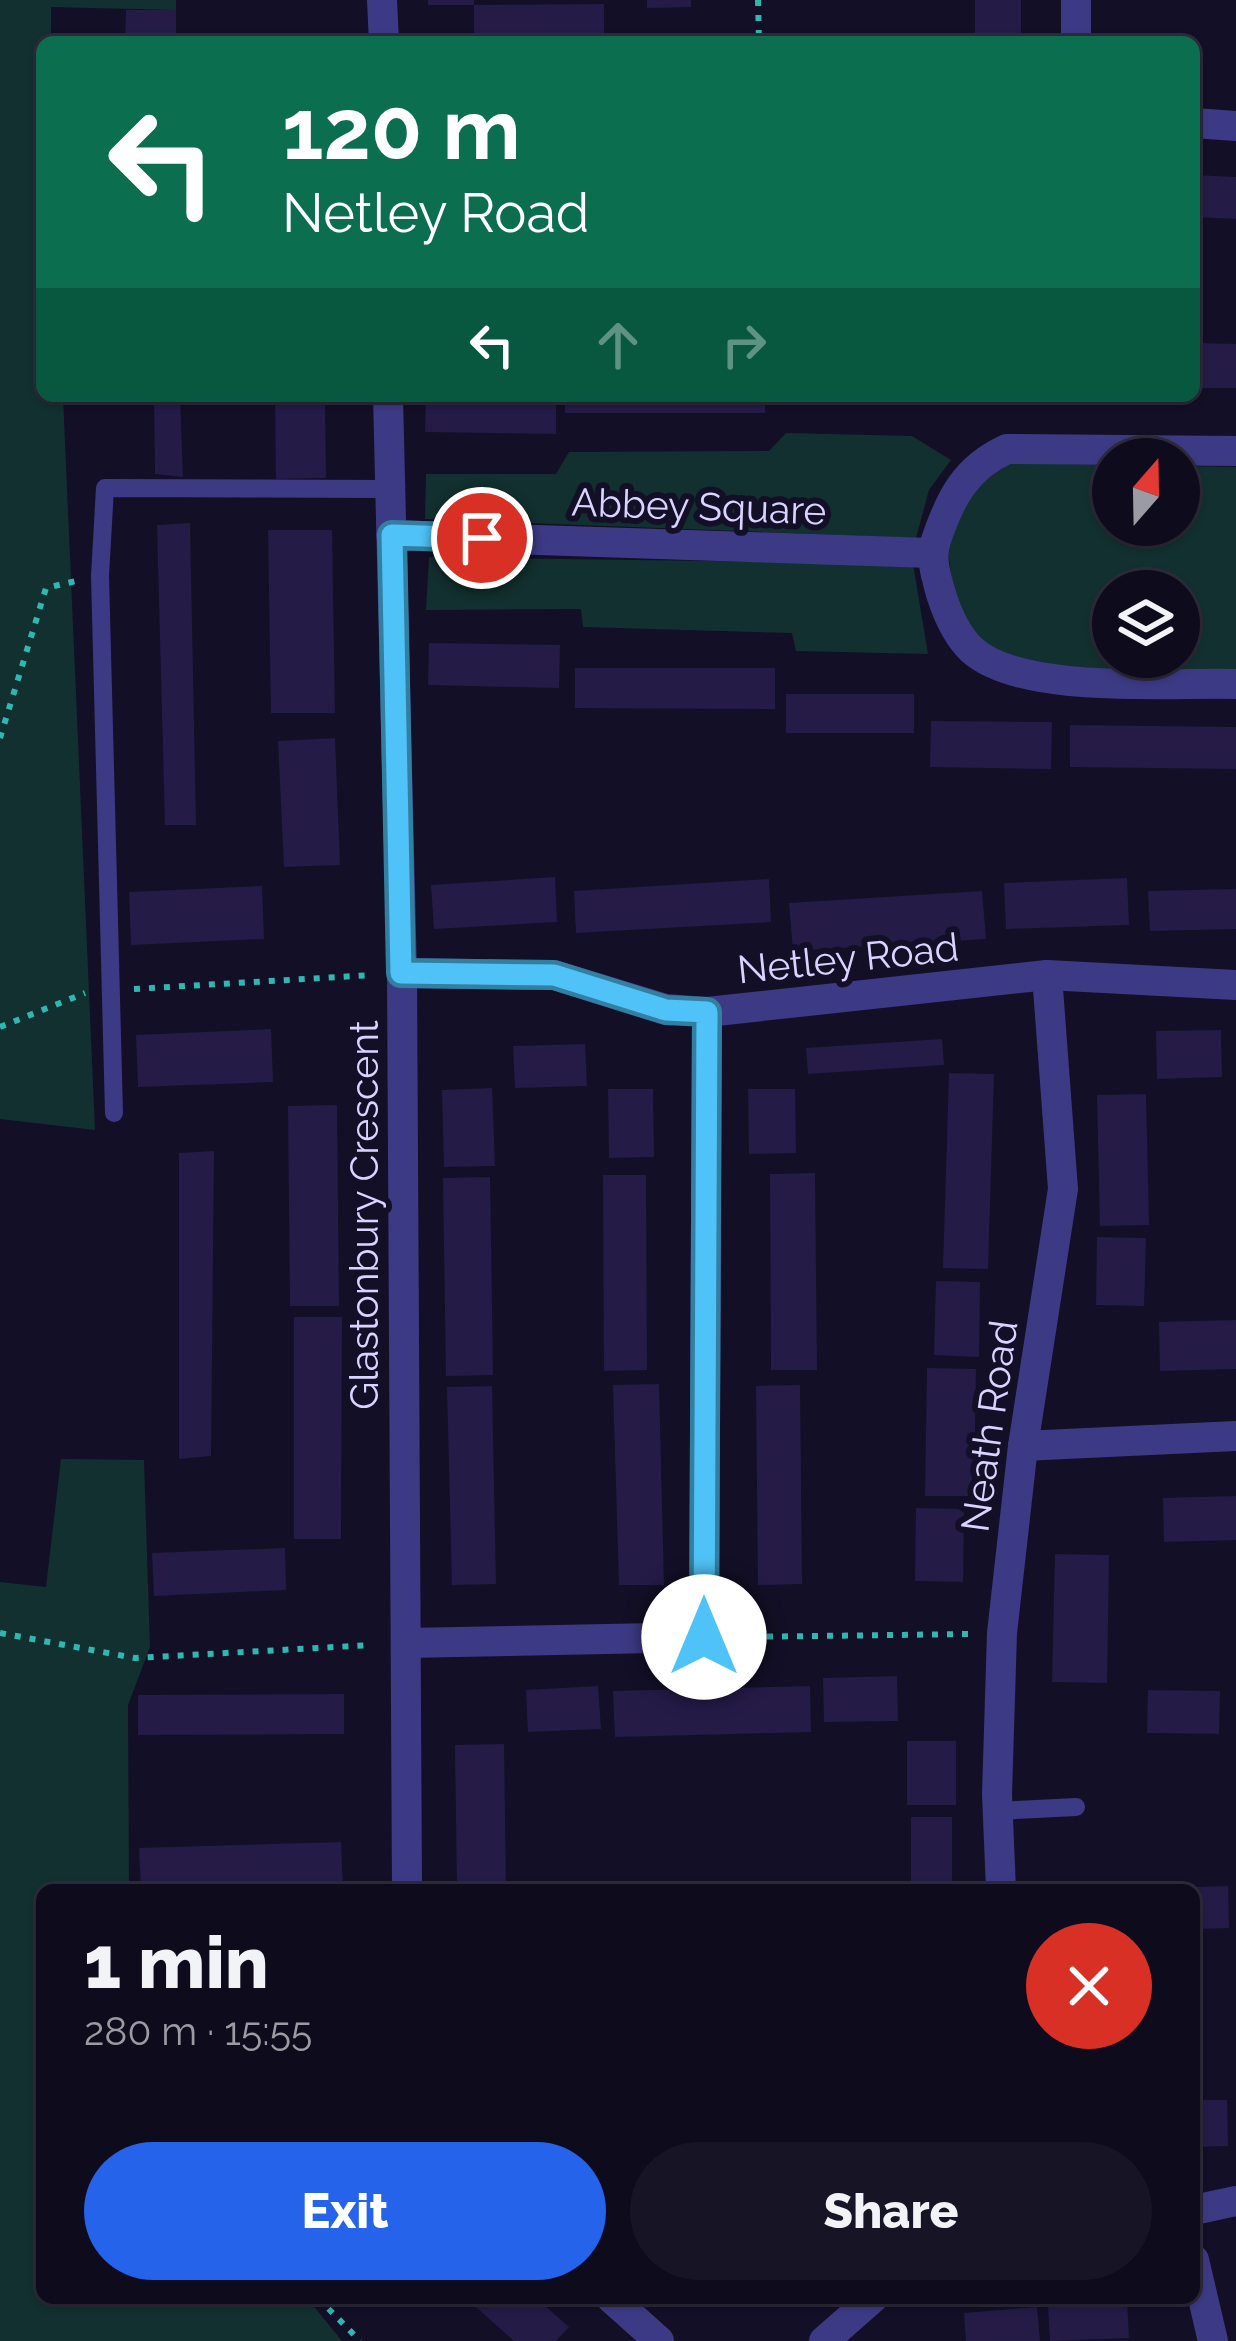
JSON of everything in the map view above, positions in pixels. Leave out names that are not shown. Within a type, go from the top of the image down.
[{"type":"street","points":[[382,0],[384,36]]},
{"type":"street","points":[[1076,0],[1076,36]]},
{"type":"street","points":[[1200,123],[1236,126]]},
{"type":"street","name":"Glastonbury Crescent","points":[[388,402],[401,973],[407,1884]]},
{"type":"street","points":[[1236,451],[1007,449],[986,458],[950,499],[931,553],[948,617],[973,652],[1010,669],[1054,679],[1236,684]]},
{"type":"street","name":"Abbey Square","points":[[392,535],[931,553]]},
{"type":"street","name":"Netley Road","points":[[401,973],[554,975],[666,1010],[707,1012],[1047,975],[1236,985]]},
{"type":"street","name":"Neath Road","points":[[1001,1884],[997,1811],[1002,1633],[1023,1446],[1063,1189],[1047,975]]},
{"type":"street","points":[[406,1643],[704,1637],[707,1012]]},
{"type":"street","points":[[1023,1446],[1236,1436]]},
{"type":"street","points":[[1200,2209],[1236,2201]]},
{"type":"street","points":[[1200,2286],[1213,2341]]},
{"type":"street","points":[[618,2304],[659,2341]]},
{"type":"street","points":[[824,2341],[866,2304]]},
{"type":"lane","points":[[114,1113],[100,576],[105,488],[388,489]]},
{"type":"lane","points":[[997,1811],[1076,1808]]},
{"type":"path","points":[[758,0],[759,36]]},
{"type":"path","points":[[0,738],[46,588],[100,576]]},
{"type":"path","points":[[113,990],[401,973]]},
{"type":"path","points":[[0,1028],[79,993]]},
{"type":"path","points":[[0,1633],[135,1658],[406,1643]]},
{"type":"path","points":[[704,1637],[1002,1633]]},
{"type":"path","points":[[324,2304],[360,2341]]},
{"type":"green space","points":[[0,0],[176,0],[176,10],[51,7],[51,36],[36,36],[36,402],[63,402],[95,1130],[0,1119]]},
{"type":"green space","points":[[786,433],[912,436],[951,460],[929,490],[916,538],[425,519],[426,474],[556,474],[569,452],[769,451]]},
{"type":"green space","points":[[1011,463],[1092,465],[1092,546],[1200,546],[1200,466],[1236,467],[1236,674],[1200,674],[1200,570],[1092,570],[1092,670],[1028,663],[980,642],[959,607],[948,548],[955,517],[972,493]]},
{"type":"green space","points":[[429,557],[913,564],[928,654],[796,651],[792,633],[583,627],[581,609],[426,610]]},
{"type":"green space","points":[[61,1459],[144,1460],[150,1647],[128,1705],[129,1884],[36,1884],[36,2304],[312,2304],[342,2341],[0,2341],[0,1582],[46,1587]]},
{"type":"building","points":[[428,0],[474,0],[474,5],[428,5]]},
{"type":"building","points":[[647,0],[691,0],[691,7],[647,8]]},
{"type":"building","points":[[975,0],[1021,0],[1021,36],[975,36]]},
{"type":"building","points":[[604,4],[604,36],[474,36],[474,5]]},
{"type":"building","points":[[126,10],[176,10],[176,36],[125,36]]},
{"type":"building","points":[[1200,175],[1236,177],[1236,219],[1200,217]]},
{"type":"building","points":[[1200,343],[1236,344],[1236,388],[1200,388]]},
{"type":"building","points":[[154,402],[180,402],[183,477],[155,474]]},
{"type":"building","points":[[275,402],[325,402],[326,478],[276,479]]},
{"type":"building","points":[[426,402],[556,402],[556,434],[425,432]]},
{"type":"building","points":[[565,402],[765,402],[765,413],[565,413]]},
{"type":"building","points":[[190,523],[196,825],[165,825],[157,525]]},
{"type":"building","points":[[268,530],[332,530],[335,713],[271,713]]},
{"type":"building","points":[[429,643],[560,645],[559,688],[428,685]]},
{"type":"building","points":[[575,668],[775,668],[775,709],[575,708]]},
{"type":"building","points":[[786,694],[914,694],[914,733],[786,733]]},
{"type":"building","points":[[931,721],[1052,722],[1051,769],[930,767]]},
{"type":"building","points":[[1070,725],[1236,727],[1236,769],[1070,767]]},
{"type":"building","points":[[335,738],[340,865],[284,867],[278,741]]},
{"type":"building","points":[[555,877],[557,922],[434,929],[431,885]]},
{"type":"building","points":[[1127,878],[1129,925],[1006,929],[1004,883]]},
{"type":"building","points":[[769,879],[771,922],[576,933],[574,891]]},
{"type":"building","points":[[262,886],[264,939],[131,945],[129,892]]},
{"type":"building","points":[[1236,889],[1236,929],[1150,931],[1148,891]]},
{"type":"building","points":[[982,891],[986,939],[793,951],[789,903]]},
{"type":"building","points":[[271,1029],[273,1082],[138,1087],[136,1035]]},
{"type":"building","points":[[1221,1030],[1222,1077],[1157,1079],[1156,1031]]},
{"type":"building","points":[[942,1039],[944,1065],[808,1074],[806,1048]]},
{"type":"building","points":[[585,1044],[587,1086],[515,1088],[513,1046]]},
{"type":"building","points":[[949,1073],[994,1074],[988,1269],[943,1268]]},
{"type":"building","points":[[492,1088],[495,1166],[444,1167],[442,1090]]},
{"type":"building","points":[[608,1089],[653,1089],[654,1157],[609,1158]]},
{"type":"building","points":[[748,1089],[795,1089],[796,1153],[749,1154]]},
{"type":"building","points":[[1146,1094],[1149,1225],[1100,1226],[1097,1095]]},
{"type":"building","points":[[337,1105],[339,1306],[290,1306],[288,1106]]},
{"type":"building","points":[[214,1151],[211,1456],[179,1459],[179,1153]]},
{"type":"building","points":[[815,1173],[817,1370],[771,1370],[770,1174]]},
{"type":"building","points":[[603,1175],[646,1175],[647,1370],[604,1371]]},
{"type":"building","points":[[490,1177],[493,1375],[446,1376],[443,1178]]},
{"type":"building","points":[[1097,1237],[1146,1238],[1144,1306],[1096,1305]]},
{"type":"building","points":[[936,1281],[980,1282],[979,1357],[934,1355]]},
{"type":"building","points":[[294,1317],[342,1317],[341,1539],[294,1539]]},
{"type":"building","points":[[1236,1320],[1236,1369],[1160,1371],[1159,1322]]},
{"type":"building","points":[[927,1368],[976,1369],[974,1496],[925,1496]]},
{"type":"building","points":[[659,1384],[664,1585],[619,1585],[613,1385]]},
{"type":"building","points":[[800,1385],[802,1584],[758,1585],[756,1386]]},
{"type":"building","points":[[492,1386],[496,1584],[452,1585],[447,1387]]},
{"type":"building","points":[[1236,1496],[1236,1540],[1164,1542],[1163,1498]]},
{"type":"building","points":[[916,1508],[964,1509],[963,1582],[915,1581]]},
{"type":"building","points":[[285,1548],[286,1590],[154,1596],[152,1553]]},
{"type":"building","points":[[1055,1554],[1109,1555],[1107,1683],[1052,1682]]},
{"type":"building","points":[[897,1676],[898,1721],[824,1722],[823,1678]]},
{"type":"building","points":[[598,1686],[601,1729],[528,1732],[526,1690]]},
{"type":"building","points":[[810,1686],[811,1732],[615,1737],[613,1691]]},
{"type":"building","points":[[1148,1690],[1220,1691],[1219,1734],[1147,1733]]},
{"type":"building","points":[[344,1694],[344,1734],[138,1735],[138,1695]]},
{"type":"building","points":[[907,1741],[956,1741],[956,1805],[907,1805]]},
{"type":"building","points":[[504,1744],[506,1884],[457,1884],[455,1745]]},
{"type":"building","points":[[911,1817],[952,1817],[952,1883],[911,1883]]},
{"type":"building","points":[[341,1842],[343,1884],[141,1884],[139,1848]]},
{"type":"building","points":[[1228,1886],[1229,1928],[1200,1929],[1200,1887]]},
{"type":"building","points":[[1200,2100],[1227,2100],[1228,2146],[1200,2147]]},
{"type":"building","points":[[473,2304],[543,2304],[569,2327],[556,2341],[514,2341]]},
{"type":"building","points":[[1127,2304],[1129,2338],[1050,2341],[1048,2306]]},
{"type":"building","points":[[1037,2307],[1040,2341],[966,2341],[964,2313]]},
{"type":"route","points":[[482,538],[392,535],[401,973],[554,975],[666,1010],[707,1012],[704,1637]]}]
